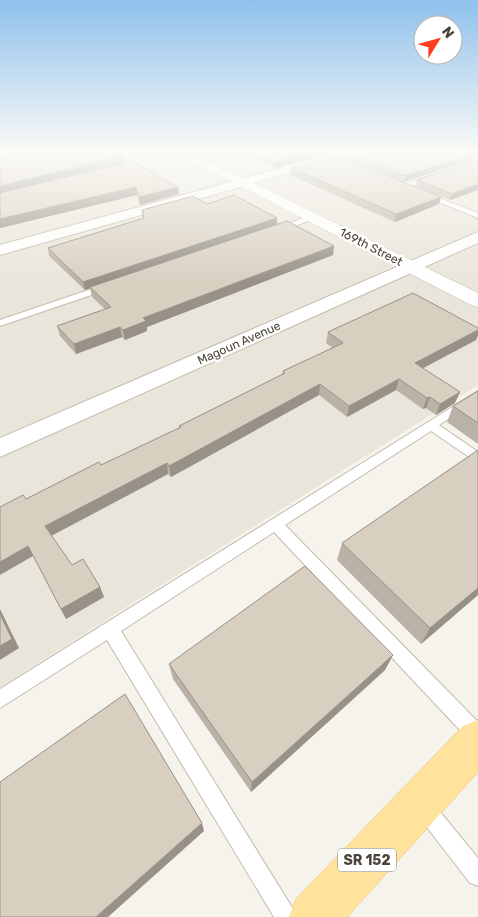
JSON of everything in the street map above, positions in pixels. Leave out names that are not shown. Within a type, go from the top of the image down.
[{"type":"main road","name":"SR 152","points":[[314,917],[478,741]]},
{"type":"street","points":[[0,250],[192,196]]},
{"type":"street","name":"169th Street","points":[[268,196],[478,302]]},
{"type":"street","name":"Magoun Avenue","points":[[0,448],[478,237]]},
{"type":"lane","points":[[427,196],[478,216]]},
{"type":"lane","points":[[265,234],[312,218]]},
{"type":"lane","points":[[0,323],[113,285]]},
{"type":"lane","points":[[0,699],[478,395]]},
{"type":"lane","points":[[431,425],[478,458]]},
{"type":"lane","points":[[275,524],[478,735]]},
{"type":"lane","points":[[110,629],[287,917]]},
{"type":"lane","points":[[420,803],[478,875]]},
{"type":"shaded area","points":[[0,196],[478,196],[478,385],[0,687]]},
{"type":"building","points":[[0,196],[99,196],[0,219]]},
{"type":"building","points":[[193,196],[207,204],[235,196],[277,218],[83,282],[48,248],[144,218],[142,210]]},
{"type":"building","points":[[354,196],[441,197],[396,214]]},
{"type":"building","points":[[287,221],[334,246],[143,318],[146,321],[123,330],[120,327],[74,344],[57,326],[111,307],[90,287]]},
{"type":"building","points":[[413,293],[478,328],[478,330],[415,363],[460,392],[440,404],[430,397],[427,398],[399,379],[349,406],[320,384],[169,466],[167,463],[45,526],[72,565],[83,559],[100,587],[61,609],[28,546],[0,562],[0,507],[23,495],[26,499],[99,462],[101,465],[181,427],[179,426],[285,373],[283,371],[343,343],[328,332]]},
{"type":"building","points":[[478,391],[478,423],[453,406]]},
{"type":"building","points":[[478,450],[478,588],[430,628],[342,543]]},
{"type":"building","points":[[305,566],[393,655],[252,782],[169,664]]},
{"type":"building","points":[[0,614],[12,639],[0,646]]},
{"type":"building","points":[[125,694],[202,823],[96,917],[0,917],[0,782]]}]
